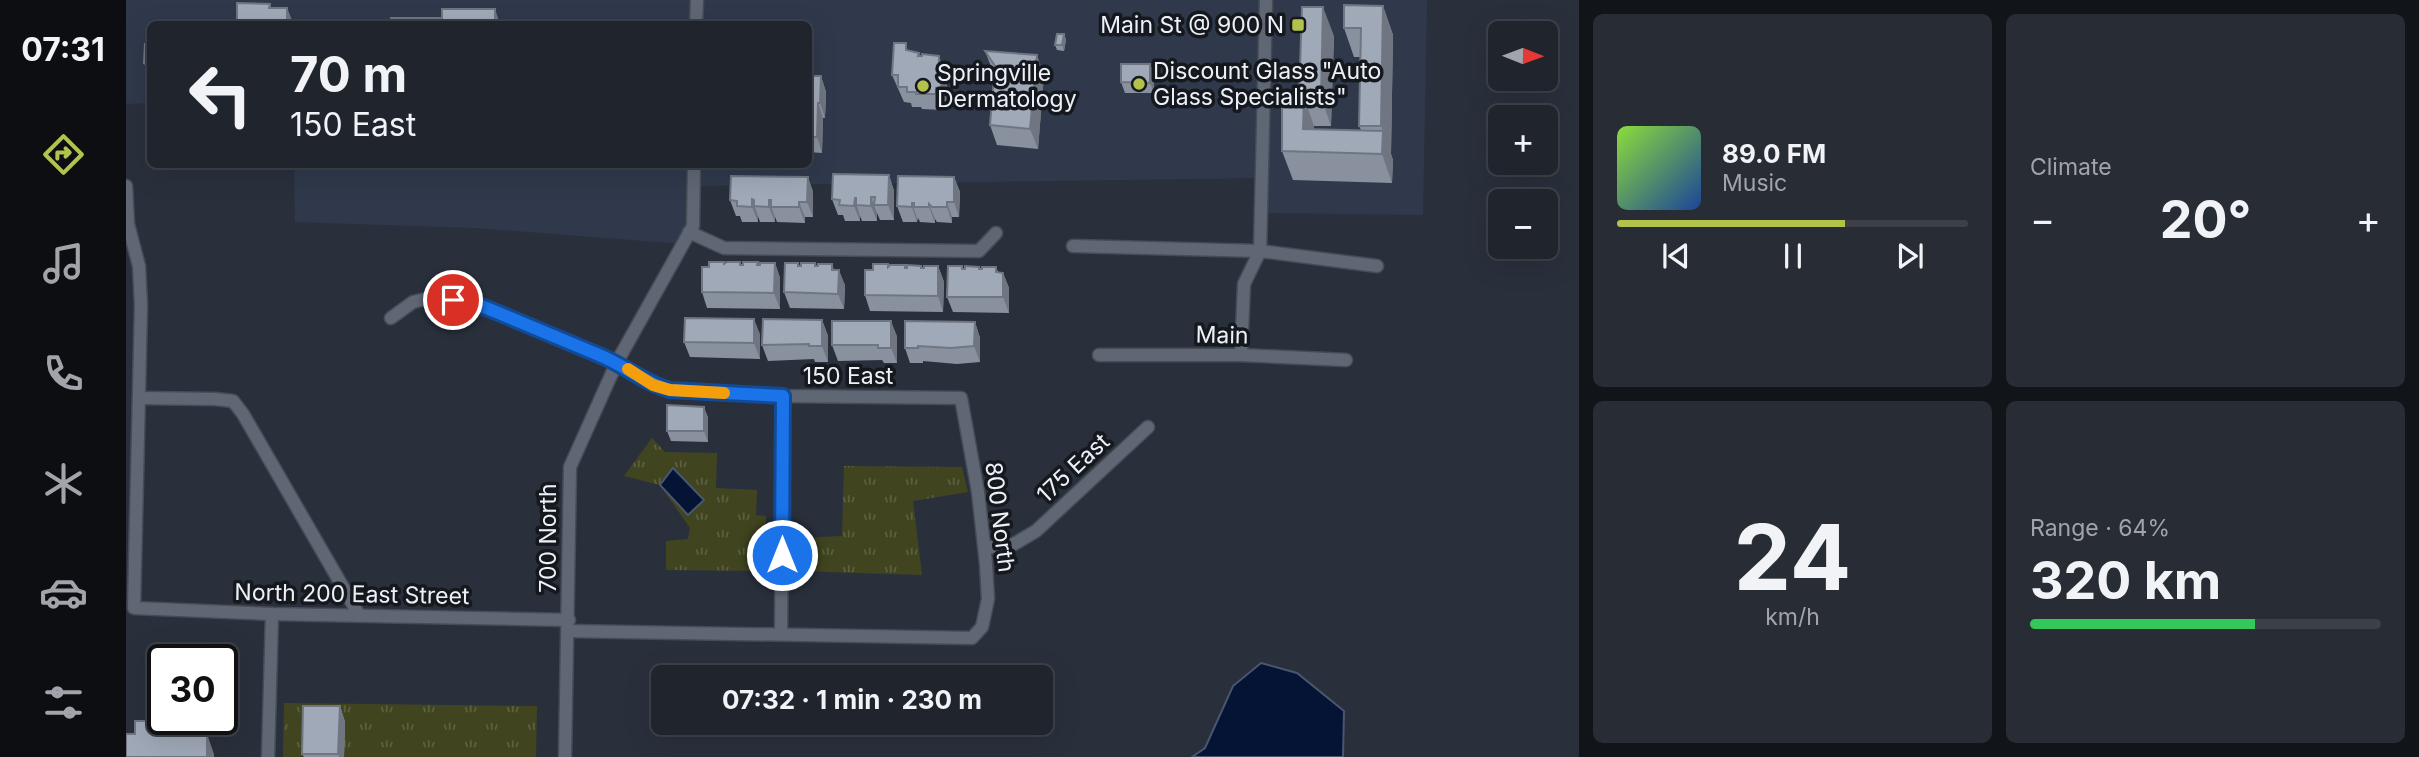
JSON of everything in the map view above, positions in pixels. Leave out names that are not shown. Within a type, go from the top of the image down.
[{"type":"street","points":[[696,21],[697,0]]},
{"type":"street","points":[[1241,355],[1244,284],[1260,251],[1266,0]]},
{"type":"street","name":"700 North","points":[[565,757],[570,467],[617,362],[693,226],[694,168]]},
{"type":"street","points":[[126,186],[128,224],[139,266],[141,306],[139,398],[132,468]]},
{"type":"street","points":[[690,232],[724,248],[979,251],[996,233]]},
{"type":"street","points":[[1073,246],[1260,251],[1377,266]]},
{"type":"street","name":"150 East","points":[[391,318],[413,302],[434,297],[472,302],[617,362],[653,385],[670,390],[783,396],[961,398]]},
{"type":"street","points":[[126,305],[141,306]]},
{"type":"street","name":"Main","points":[[1099,355],[1241,355],[1346,360]]},
{"type":"street","points":[[781,634],[783,396]]},
{"type":"street","points":[[139,398],[233,401],[359,615]]},
{"type":"street","name":"800 North","points":[[961,398],[985,548],[988,599],[982,627],[972,638]]},
{"type":"street","name":"175 East","points":[[985,548],[1014,544],[1037,531],[1147,427]]},
{"type":"street","name":"North 200 East Street","points":[[132,468],[134,608],[781,634],[972,638]]},
{"type":"street","points":[[268,757],[272,614]]},
{"type":"shaded area","points":[[126,0],[1427,0],[1423,215],[1261,213],[1261,178],[694,186],[689,232],[683,244],[474,228],[295,222],[294,168],[812,168],[812,21],[147,21],[147,103],[126,104]]},
{"type":"green space","points":[[652,438],[665,452],[717,453],[716,488],[757,490],[756,515],[766,516],[764,571],[666,570],[666,541],[688,539],[690,528],[660,485],[624,476]]},
{"type":"green space","points":[[844,466],[962,467],[968,492],[913,501],[922,575],[798,571],[798,538],[842,536]]},
{"type":"green space","points":[[284,703],[537,706],[536,757],[283,757]]},
{"type":"water","points":[[673,468],[704,500],[688,515],[660,485]]},
{"type":"water","points":[[1261,663],[1297,673],[1344,711],[1343,757],[1192,757],[1205,748],[1233,686]]},
{"type":"building","points":[[237,3],[270,4],[269,8],[287,8],[287,21],[237,21]]},
{"type":"building","points":[[1344,5],[1383,6],[1381,126],[1359,126],[1361,28],[1344,28]]},
{"type":"building","points":[[1302,7],[1323,7],[1321,98],[1304,97],[1303,129],[1383,131],[1382,154],[1282,151],[1282,98],[1299,98]]},
{"type":"building","points":[[442,9],[495,9],[495,21],[391,21],[391,18],[442,18]]},
{"type":"building","points":[[1057,34],[1064,34],[1062,45],[1055,45]]},
{"type":"building","points":[[894,43],[906,43],[906,50],[919,53],[918,56],[939,56],[939,66],[942,66],[941,88],[936,88],[936,94],[916,94],[907,92],[907,87],[898,87],[898,75],[892,75]]},
{"type":"building","points":[[145,44],[147,44],[147,63],[144,63]]},
{"type":"building","points":[[985,51],[1037,55],[1030,129],[990,125],[995,66]]},
{"type":"building","points":[[1121,64],[1150,64],[1150,83],[1121,82]]},
{"type":"building","points":[[812,71],[813,76],[821,76],[817,137],[812,137]]},
{"type":"building","points":[[833,174],[889,175],[888,205],[874,205],[875,197],[871,197],[871,206],[856,205],[856,198],[854,206],[839,205],[840,200],[832,199]]},
{"type":"building","points":[[731,176],[808,177],[807,202],[799,202],[799,207],[771,207],[769,200],[769,207],[754,206],[752,199],[752,207],[737,206],[737,201],[730,200]]},
{"type":"building","points":[[898,176],[954,177],[954,202],[947,202],[947,207],[932,207],[929,204],[929,207],[914,207],[914,203],[912,207],[897,206]]},
{"type":"building","points":[[709,262],[740,262],[740,265],[743,265],[743,262],[758,262],[757,265],[775,263],[774,293],[702,292],[702,267],[709,267]]},
{"type":"building","points":[[785,263],[798,263],[798,266],[801,266],[801,263],[815,263],[815,266],[832,264],[832,270],[839,270],[838,294],[784,292]]},
{"type":"building","points":[[873,264],[888,264],[888,267],[905,265],[905,268],[907,265],[921,268],[938,266],[938,296],[865,295],[865,270],[873,270]]},
{"type":"building","points":[[948,266],[962,266],[962,269],[965,269],[965,266],[979,269],[996,267],[996,272],[1003,273],[1003,297],[947,297]]},
{"type":"building","points":[[685,318],[754,319],[754,343],[684,342]]},
{"type":"building","points":[[763,319],[822,320],[822,346],[762,345]]},
{"type":"building","points":[[832,321],[891,321],[891,348],[878,348],[878,345],[832,345]]},
{"type":"building","points":[[905,321],[975,322],[974,346],[905,348]]},
{"type":"building","points":[[667,405],[704,407],[704,431],[667,431]]},
{"type":"building","points":[[303,706],[340,706],[338,754],[302,754]]},
{"type":"building","points":[[135,721],[147,721],[147,735],[207,735],[207,757],[126,757],[126,734],[135,734]]},
{"type":"slow traffic","points":[[628,369],[653,385],[670,390],[724,393]]},
{"type":"place","name":"Main St @ 900 N","points":[[1298,25]]},
{"type":"place","name":"Discount Glass \"Auto Glass Specialists\"","points":[[1139,84]]},
{"type":"place","name":"Springville Dermatology","points":[[923,86]]},
{"type":"route","points":[[453,300],[472,302],[617,362],[653,385],[670,390],[783,396],[782,555]]}]
